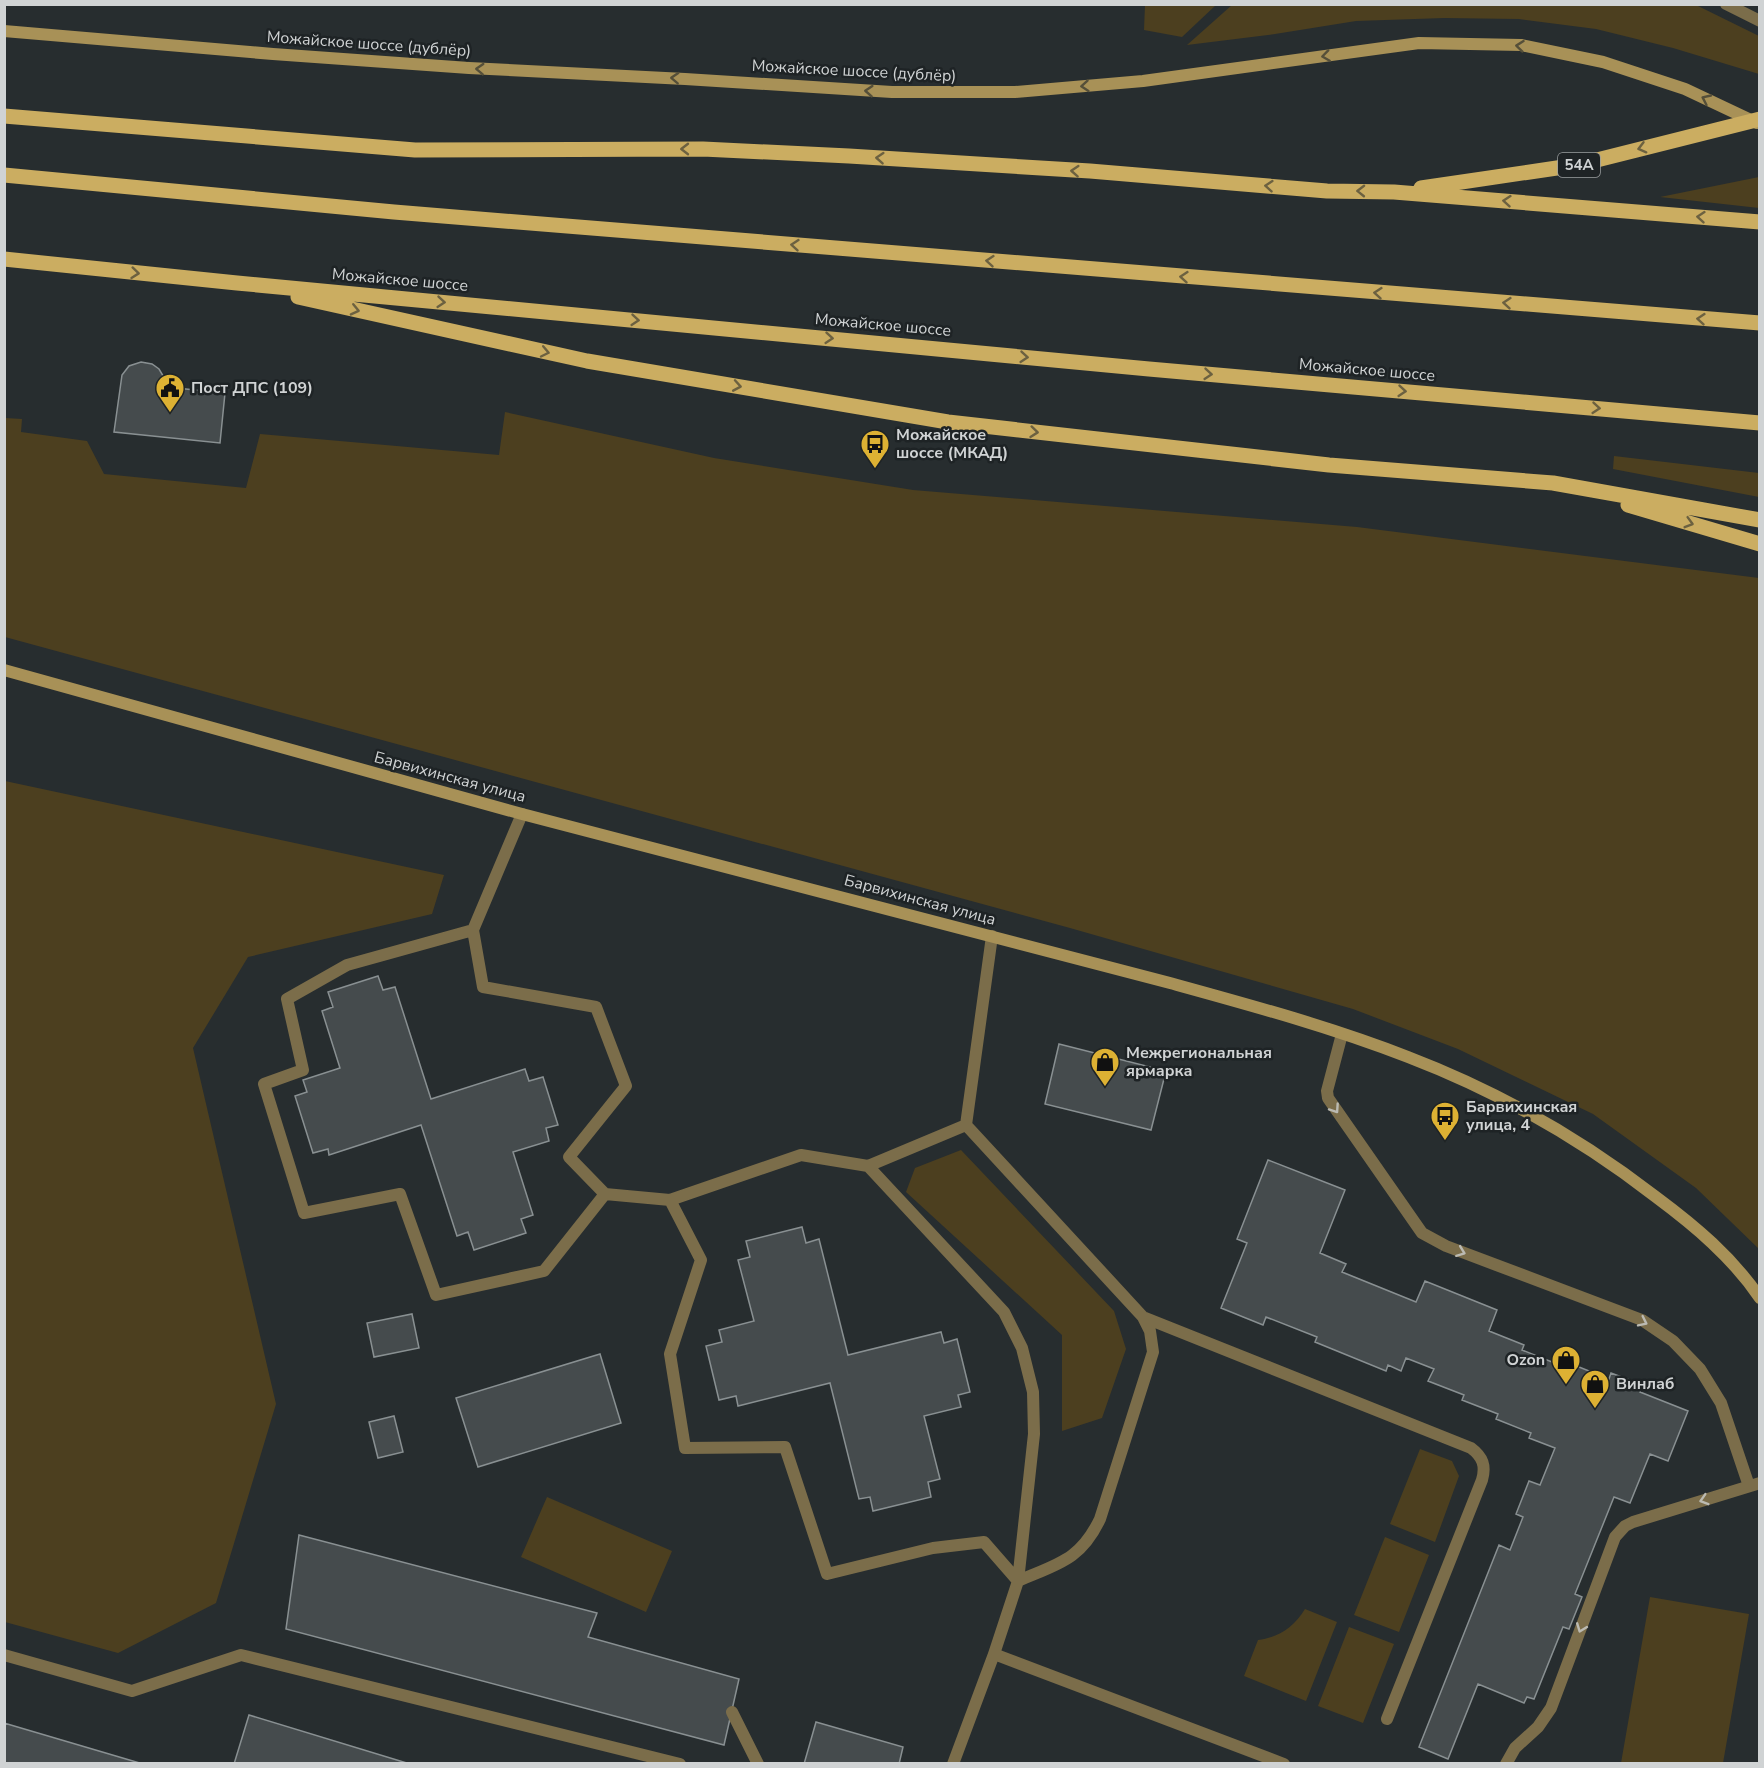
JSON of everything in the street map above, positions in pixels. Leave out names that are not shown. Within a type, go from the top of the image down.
[{"type":"main road","points":[[4,116],[416,150],[703,149],[1090,171],[1327,191],[1394,192],[1760,222]]},
{"type":"main road","name":"54А","points":[[1394,192],[1577,165],[1760,119]]},
{"type":"main road","points":[[4,175],[394,212],[1760,324]]},
{"type":"main road","name":"Можайское шоссе","points":[[4,259],[1149,369],[1760,423]]},
{"type":"main road","points":[[237,283],[587,361],[948,422],[1329,465],[1553,483],[1760,520]]},
{"type":"main road","points":[[1553,483],[1760,544]]},
{"type":"street","name":"Можайское шоссе (дублёр)","points":[[4,31],[446,66],[892,92],[1015,92],[1143,81],[1419,43],[1521,45],[1603,62],[1665,82],[1760,124]]},
{"type":"street","points":[[4,267],[77,267]]},
{"type":"street","name":"Барвихинская улица","points":[[4,670],[522,814],[1258,1007],[1408,1057],[1520,1108],[1614,1164],[1696,1228],[1744,1276],[1760,1298]]},
{"type":"lane","points":[[1726,4],[1760,21]]},
{"type":"lane","points":[[522,814],[473,930],[483,987],[596,1007],[626,1086],[569,1157],[605,1194],[670,1200],[801,1155],[868,1166],[966,1125]]},
{"type":"lane","points":[[473,930],[347,966],[287,999],[303,1070],[264,1084],[304,1213],[400,1194],[436,1295],[544,1271],[605,1194]]},
{"type":"lane","points":[[966,1125],[992,936]]},
{"type":"lane","points":[[1342,1034],[1327,1091],[1328,1098],[1422,1233],[1446,1246],[1642,1320],[1673,1341],[1700,1369],[1716,1394],[1726,1413],[1754,1484],[1633,1522],[1619,1531],[1551,1708],[1538,1727],[1515,1748],[1506,1764]]},
{"type":"lane","points":[[966,1125],[1143,1317],[1150,1331],[1153,1352],[1100,1520],[1091,1537],[1068,1559],[1018,1581]]},
{"type":"lane","points":[[868,1166],[1004,1312],[1022,1347],[1033,1392],[1034,1434],[1018,1581],[994,1654],[953,1764]]},
{"type":"lane","points":[[670,1200],[700,1260],[670,1353],[685,1448],[785,1447],[826,1574],[933,1548],[984,1542],[1018,1581]]},
{"type":"lane","points":[[1143,1317],[1471,1448],[1479,1454],[1485,1472],[1387,1719]]},
{"type":"lane","points":[[994,1654],[1284,1764]]},
{"type":"lane","points":[[4,1655],[132,1691],[241,1655],[680,1764]]},
{"type":"lane","points":[[732,1712],[758,1764]]},
{"type":"shaded area","points":[[1145,4],[1216,5],[1182,37],[1144,30]]},
{"type":"shaded area","points":[[1232,5],[1696,5],[1759,36],[1759,74],[1673,48],[1596,29],[1519,19],[1444,18],[1356,21],[1187,45]]},
{"type":"shaded area","points":[[1759,177],[1759,208],[1660,197]]},
{"type":"shaded area","points":[[505,412],[714,458],[913,490],[1357,527],[1759,578],[1759,1249],[1696,1188],[1593,1114],[1458,1049],[1353,1009],[1070,928],[5,637],[5,418],[22,419],[21,432],[87,441],[104,474],[246,488],[260,434],[499,455]]},
{"type":"shaded area","points":[[1614,456],[1759,473],[1759,497],[1613,469]]},
{"type":"shaded area","points":[[5,781],[444,875],[432,914],[248,957],[193,1048],[276,1404],[216,1603],[118,1653],[5,1622]]},
{"type":"shaded area","points":[[961,1150],[1114,1311],[1126,1349],[1102,1418],[1062,1431],[1062,1335],[906,1192],[915,1168]]},
{"type":"shaded area","points":[[1420,1449],[1452,1461],[1459,1476],[1435,1542],[1390,1524]]},
{"type":"shaded area","points":[[547,1497],[672,1551],[646,1612],[521,1557]]},
{"type":"shaded area","points":[[1385,1537],[1429,1555],[1399,1632],[1354,1615]]},
{"type":"shaded area","points":[[1650,1597],[1749,1614],[1723,1763],[1621,1763]]},
{"type":"shaded area","points":[[1305,1609],[1337,1622],[1306,1701],[1244,1676],[1258,1640],[1273,1637],[1285,1630]]},
{"type":"shaded area","points":[[1349,1627],[1394,1644],[1363,1723],[1318,1706]]},
{"type":"building","name":"Пост ДПС (109)","points":[[141,362],[152,364],[159,369],[165,379],[166,387],[225,393],[220,443],[114,432],[122,375],[129,366]]},
{"type":"building","points":[[378,976],[383,990],[395,987],[431,1099],[525,1069],[529,1081],[543,1077],[558,1125],[546,1128],[549,1141],[513,1152],[533,1215],[521,1219],[526,1233],[474,1250],[468,1232],[457,1236],[421,1125],[329,1155],[328,1149],[313,1153],[295,1096],[307,1092],[303,1080],[340,1068],[322,1011],[333,1007],[328,992]]},
{"type":"building","name":"Межрегиональная ярмарка","points":[[1059,1044],[1166,1071],[1151,1130],[1045,1104]]},
{"type":"building","points":[[1268,1160],[1345,1190],[1320,1253],[1346,1264],[1342,1272],[1416,1302],[1425,1281],[1497,1310],[1489,1331],[1524,1345],[1522,1350],[1557,1364],[1559,1359],[1609,1379],[1611,1373],[1643,1385],[1640,1392],[1688,1411],[1668,1461],[1650,1454],[1630,1503],[1614,1497],[1575,1594],[1582,1597],[1569,1629],[1563,1627],[1534,1699],[1527,1697],[1524,1703],[1478,1684],[1448,1759],[1419,1747],[1499,1545],[1510,1550],[1523,1517],[1516,1514],[1529,1481],[1540,1485],[1555,1448],[1529,1438],[1531,1433],[1496,1419],[1498,1414],[1462,1400],[1464,1395],[1428,1381],[1434,1369],[1406,1358],[1401,1371],[1388,1365],[1386,1371],[1315,1342],[1317,1337],[1266,1317],[1263,1325],[1221,1308],[1247,1243],[1237,1239]]},
{"type":"building","points":[[802,1227],[806,1243],[819,1239],[848,1355],[941,1332],[944,1343],[957,1339],[970,1392],[958,1395],[961,1407],[924,1416],[940,1479],[928,1482],[931,1497],[873,1511],[870,1497],[859,1499],[830,1383],[738,1406],[736,1396],[719,1400],[706,1346],[722,1342],[719,1330],[754,1321],[738,1260],[750,1257],[746,1241]]},
{"type":"building","points":[[412,1314],[419,1348],[374,1357],[367,1323]]},
{"type":"building","points":[[600,1354],[621,1423],[478,1467],[456,1398]]},
{"type":"building","points":[[394,1416],[403,1452],[378,1458],[369,1422]]},
{"type":"building","points":[[299,1535],[597,1613],[588,1637],[739,1679],[724,1745],[286,1629]]},
{"type":"building","points":[[249,1715],[410,1764],[234,1764]]},
{"type":"building","points":[[816,1722],[903,1747],[899,1764],[804,1764]]},
{"type":"building","points":[[4,1723],[143,1764],[4,1764]]},
{"type":"place","name":"Пост ДПС (109)","points":[[170,414]]},
{"type":"place","name":"Можайское шоссе (МКАД)","points":[[875,470]]},
{"type":"place","name":"Межрегиональная ярмарка","points":[[1105,1088]]},
{"type":"place","name":"Барвихинская улица, 4","points":[[1445,1142]]},
{"type":"place","name":"Ozon","points":[[1566,1386]]},
{"type":"place","name":"Винлаб","points":[[1595,1410]]}]
